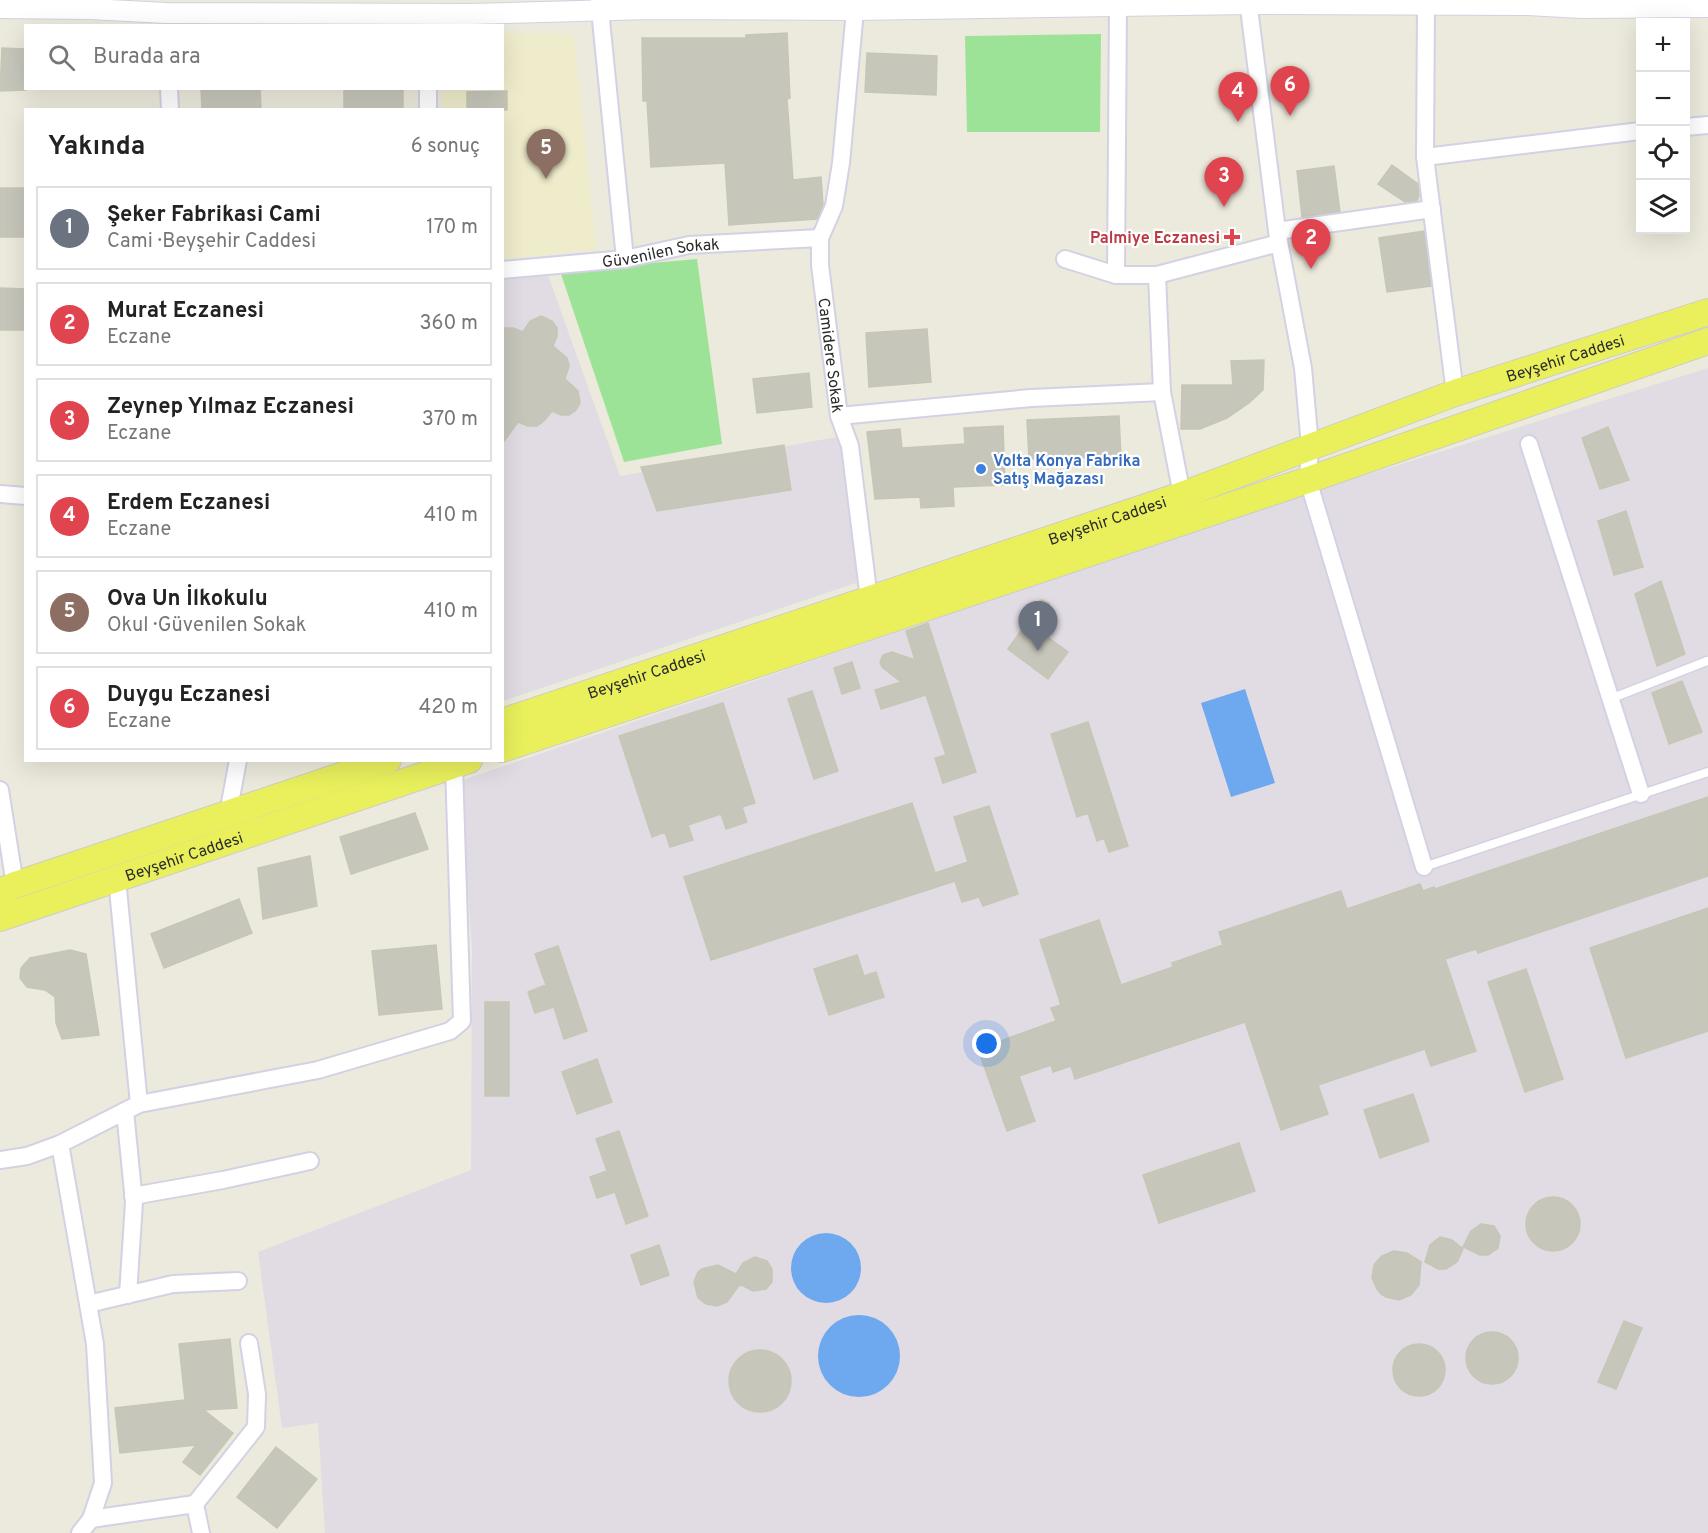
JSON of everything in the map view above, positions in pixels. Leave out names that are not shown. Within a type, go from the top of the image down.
[{"type":"main road","name":"Beyşehir Caddesi","points":[[504,721],[1182,495],[1455,393],[1708,312]]},
{"type":"main road","name":"Beyşehir Caddesi","points":[[504,748],[1308,480],[1708,341]]},
{"type":"main road","name":"Beyşehir Caddesi","points":[[8,889],[382,762]]},
{"type":"main road","name":"Beyşehir Caddesi","points":[[0,918],[461,763]]},
{"type":"street","points":[[1247,1],[1278,237],[1303,368],[1310,446],[1308,480],[1424,867]]},
{"type":"street","points":[[0,9],[73,4],[166,19],[331,7],[428,19],[471,7],[600,5],[804,5],[855,10],[1247,1],[1426,4],[1528,2],[1582,8],[1708,7]]},
{"type":"street","points":[[1426,4],[1425,157],[1455,393]]},
{"type":"street","points":[[600,5],[625,259]]},
{"type":"street","points":[[1116,275],[1118,5]]},
{"type":"street","name":"Camidere Sokak","points":[[855,10],[839,174],[834,206],[820,238],[820,265],[839,416],[1031,398],[1162,392]]},
{"type":"street","points":[[169,90],[170,108]]},
{"type":"street","points":[[428,90],[428,108]]},
{"type":"street","points":[[1690,127],[1708,125]]},
{"type":"street","points":[[1425,157],[1636,133]]},
{"type":"street","points":[[1065,259],[1116,275],[1157,275],[1278,237],[1432,209]]},
{"type":"street","name":"Güvenilen Sokak","points":[[504,270],[625,259],[689,245],[820,238]]},
{"type":"street","points":[[1157,275],[1162,392],[1182,495]]},
{"type":"street","points":[[839,416],[850,446],[869,598]]},
{"type":"street","points":[[1529,444],[1641,794]]},
{"type":"street","points":[[0,494],[24,496]]},
{"type":"street","points":[[228,814],[238,762]]},
{"type":"street","points":[[0,1160],[27,1156],[60,1144],[132,1108],[318,1070],[450,1031],[462,1021],[461,763]]},
{"type":"street","points":[[0,790],[8,889]]},
{"type":"street","points":[[117,879],[132,1108],[133,1196],[128,1295]]},
{"type":"street","points":[[60,1144],[95,1344],[103,1483],[90,1519],[80,1533]]},
{"type":"street","points":[[133,1196],[310,1161]]},
{"type":"street","points":[[88,1304],[173,1284],[238,1281]]},
{"type":"street","points":[[90,1519],[195,1504],[256,1427],[257,1394],[249,1343]]},
{"type":"street","points":[[195,1504],[201,1533]]},
{"type":"lane","points":[[1610,699],[1707,661]]},
{"type":"lane","points":[[1424,867],[1708,772]]},
{"type":"shaded area","points":[[504,33],[574,34],[596,249],[504,259],[504,108],[443,108],[443,90],[504,90]]},
{"type":"shaded area","points":[[548,275],[620,476],[853,434],[862,581],[504,701],[504,278]]},
{"type":"shaded area","points":[[1708,368],[1708,1533],[325,1533],[318,1423],[282,1428],[258,1252],[471,1170],[472,949],[460,781],[1264,507]]},
{"type":"green space","points":[[1101,34],[1100,132],[967,132],[965,36]]},
{"type":"green space","points":[[697,259],[722,444],[624,462],[560,271]]},
{"type":"water","points":[[1245,689],[1275,783],[1231,797],[1201,703]]},
{"type":"water","points":[[826,1233],[839,1236],[851,1243],[858,1255],[861,1268],[858,1281],[851,1293],[839,1300],[826,1303],[813,1300],[801,1293],[794,1281],[791,1268],[794,1255],[801,1243],[813,1236]]},
{"type":"water","points":[[859,1315],[875,1318],[888,1327],[897,1340],[900,1356],[897,1372],[888,1385],[875,1394],[859,1397],[843,1394],[830,1385],[821,1372],[818,1356],[821,1340],[830,1327],[843,1318]]},
{"type":"building","points":[[787,33],[790,98],[787,99],[793,180],[821,177],[823,205],[817,219],[729,225],[725,163],[651,167],[647,101],[643,101],[642,38],[746,38],[746,35]]},
{"type":"building","points":[[2,48],[24,49],[24,90],[26,90],[0,91]]},
{"type":"building","points":[[867,53],[937,56],[936,95],[865,92]]},
{"type":"building","points":[[201,90],[260,90],[261,108],[202,108]]},
{"type":"building","points":[[344,90],[403,90],[403,108],[344,108]]},
{"type":"building","points":[[507,91],[507,110],[504,108],[467,108],[467,92]]},
{"type":"building","points":[[1392,165],[1418,184],[1417,201],[1405,202],[1378,184]]},
{"type":"building","points":[[1334,166],[1340,212],[1302,217],[1297,171]]},
{"type":"building","points":[[0,188],[24,188],[24,237],[0,237]]},
{"type":"building","points":[[1424,231],[1431,286],[1387,292],[1379,238]]},
{"type":"building","points":[[0,288],[24,289],[24,330],[0,330]]},
{"type":"building","points":[[541,316],[552,321],[557,328],[553,346],[567,358],[569,366],[565,379],[578,391],[580,403],[569,415],[561,415],[552,411],[537,426],[528,426],[518,422],[504,441],[504,328],[513,328],[523,332],[530,321]]},
{"type":"building","points":[[927,329],[931,382],[869,387],[866,333]]},
{"type":"building","points":[[1264,360],[1263,390],[1249,403],[1227,418],[1200,429],[1181,429],[1182,385],[1233,385],[1231,361]]},
{"type":"building","points":[[809,373],[812,407],[757,413],[753,379]]},
{"type":"building","points":[[1119,416],[1121,457],[1029,459],[1027,420]]},
{"type":"building","points":[[1003,426],[1005,485],[953,487],[954,506],[921,508],[920,497],[875,499],[867,432],[900,429],[902,448],[965,444],[964,428]]},
{"type":"building","points":[[1608,427],[1629,480],[1600,489],[1582,438]]},
{"type":"building","points":[[784,445],[791,490],[657,511],[641,467]]},
{"type":"building","points":[[1626,511],[1643,567],[1614,575],[1598,521]]},
{"type":"building","points":[[1661,581],[1685,654],[1657,666],[1635,594]]},
{"type":"building","points":[[1041,600],[1049,603],[1050,610],[1047,615],[1032,624],[1034,605]]},
{"type":"building","points":[[1027,622],[1068,652],[1048,679],[1008,649]]},
{"type":"building","points":[[928,623],[976,772],[943,783],[935,758],[946,755],[926,695],[881,709],[875,690],[901,682],[882,667],[880,662],[883,655],[892,652],[915,660],[906,631]]},
{"type":"building","points":[[852,662],[860,688],[842,694],[834,668]]},
{"type":"building","points":[[1682,681],[1702,732],[1669,744],[1652,693]]},
{"type":"building","points":[[812,691],[838,771],[814,779],[788,699]]},
{"type":"building","points":[[723,703],[755,803],[742,807],[747,822],[726,829],[721,814],[688,825],[693,840],[670,847],[665,832],[652,837],[619,736]]},
{"type":"building","points":[[1088,722],[1128,846],[1109,852],[1104,838],[1097,841],[1088,813],[1077,817],[1051,734]]},
{"type":"building","points":[[1708,797],[1708,876],[1478,953],[1476,949],[1445,959],[1476,1051],[1431,1066],[1425,1049],[1318,1085],[1328,1114],[1281,1130],[1245,1022],[1075,1079],[1071,1066],[1053,1072],[1051,1065],[1019,1076],[1035,1121],[1007,1131],[978,1049],[1056,1021],[1051,1008],[1061,1005],[1040,940],[1099,920],[1121,985],[1173,967],[1172,963],[1223,945],[1219,932],[1341,891],[1347,909],[1420,884],[1423,891],[1434,887],[1435,889]]},
{"type":"building","points":[[912,803],[935,873],[968,862],[954,817],[989,806],[1018,894],[983,906],[979,897],[962,902],[955,881],[711,960],[684,877]]},
{"type":"building","points":[[415,813],[428,849],[351,874],[340,837]]},
{"type":"building","points":[[310,856],[317,906],[263,919],[258,868]]},
{"type":"building","points":[[239,899],[252,933],[164,968],[151,934]]},
{"type":"building","points":[[1708,908],[1708,1031],[1626,1058],[1590,948]]},
{"type":"building","points":[[436,945],[442,1009],[379,1015],[372,951]]},
{"type":"building","points":[[558,946],[587,1031],[564,1039],[554,1007],[535,1013],[528,992],[546,985],[535,954]]},
{"type":"building","points":[[70,950],[86,954],[99,1035],[62,1039],[56,1023],[55,997],[45,990],[27,987],[20,978],[21,968],[30,958]]},
{"type":"building","points":[[857,955],[864,976],[876,972],[884,997],[829,1015],[814,969]]},
{"type":"building","points":[[1526,969],[1563,1079],[1525,1092],[1488,982]]},
{"type":"building","points":[[485,1002],[509,1002],[509,1096],[485,1096]]},
{"type":"building","points":[[597,1059],[612,1102],[577,1114],[562,1072]]},
{"type":"building","points":[[1413,1094],[1429,1141],[1380,1158],[1364,1110]]},
{"type":"building","points":[[619,1131],[648,1216],[626,1224],[615,1192],[597,1198],[590,1177],[607,1171],[596,1139]]},
{"type":"building","points":[[1239,1143],[1255,1191],[1159,1223],[1143,1175]]},
{"type":"building","points":[[1548,1197],[1558,1197],[1568,1201],[1576,1209],[1580,1224],[1576,1239],[1568,1247],[1558,1251],[1548,1251],[1538,1247],[1530,1239],[1526,1229],[1526,1219],[1530,1209],[1538,1201]]},
{"type":"building","points":[[1481,1224],[1494,1226],[1500,1236],[1498,1248],[1488,1255],[1480,1255],[1463,1247],[1471,1231]]},
{"type":"building","points":[[1440,1237],[1452,1240],[1463,1249],[1457,1262],[1446,1269],[1438,1269],[1425,1262],[1430,1245]]},
{"type":"building","points":[[659,1245],[669,1275],[641,1285],[631,1255]]},
{"type":"building","points":[[1394,1251],[1407,1253],[1421,1262],[1419,1285],[1411,1295],[1399,1300],[1381,1294],[1372,1278],[1374,1265],[1378,1260]]},
{"type":"building","points":[[755,1257],[767,1261],[772,1269],[772,1282],[766,1289],[753,1291],[740,1284],[727,1302],[717,1306],[706,1304],[698,1298],[694,1282],[698,1272],[702,1269],[718,1265],[736,1274],[743,1263]]},
{"type":"building","points":[[1624,1321],[1642,1328],[1616,1389],[1598,1382]]},
{"type":"building","points":[[1487,1332],[1497,1332],[1511,1339],[1518,1358],[1511,1377],[1497,1384],[1487,1384],[1477,1380],[1470,1373],[1466,1363],[1466,1353],[1470,1343],[1477,1336]]},
{"type":"building","points":[[230,1339],[237,1408],[204,1410],[233,1433],[200,1475],[183,1462],[196,1445],[120,1453],[115,1408],[185,1400],[179,1344]]},
{"type":"building","points":[[1414,1344],[1424,1344],[1438,1351],[1445,1370],[1438,1389],[1424,1396],[1414,1396],[1404,1392],[1397,1385],[1393,1375],[1393,1365],[1397,1355],[1404,1348]]},
{"type":"building","points":[[754,1350],[766,1350],[782,1359],[789,1369],[791,1381],[789,1393],[782,1403],[766,1412],[754,1412],[743,1407],[734,1398],[729,1387],[729,1375],[734,1364],[743,1355]]},
{"type":"building","points":[[276,1447],[317,1479],[277,1528],[237,1497]]},
{"type":"place","name":"Duygu Eczanesi","points":[[1290,116]]},
{"type":"place","name":"Erdem Eczanesi","points":[[1238,122]]},
{"type":"place","name":"Ova Un İlkokulu","points":[[546,179]]},
{"type":"place","name":"Zeynep Yılmaz Eczanesi","points":[[1224,207]]},
{"type":"place","name":"Palmiye Eczanesi","points":[[1232,237]]},
{"type":"place","name":"Murat Eczanesi","points":[[1311,269]]},
{"type":"place","name":"Volta Konya Fabrika Satış Mağazası","points":[[981,469]]},
{"type":"place","name":"Şeker Fabrikasi Cami","points":[[1038,651]]}]
